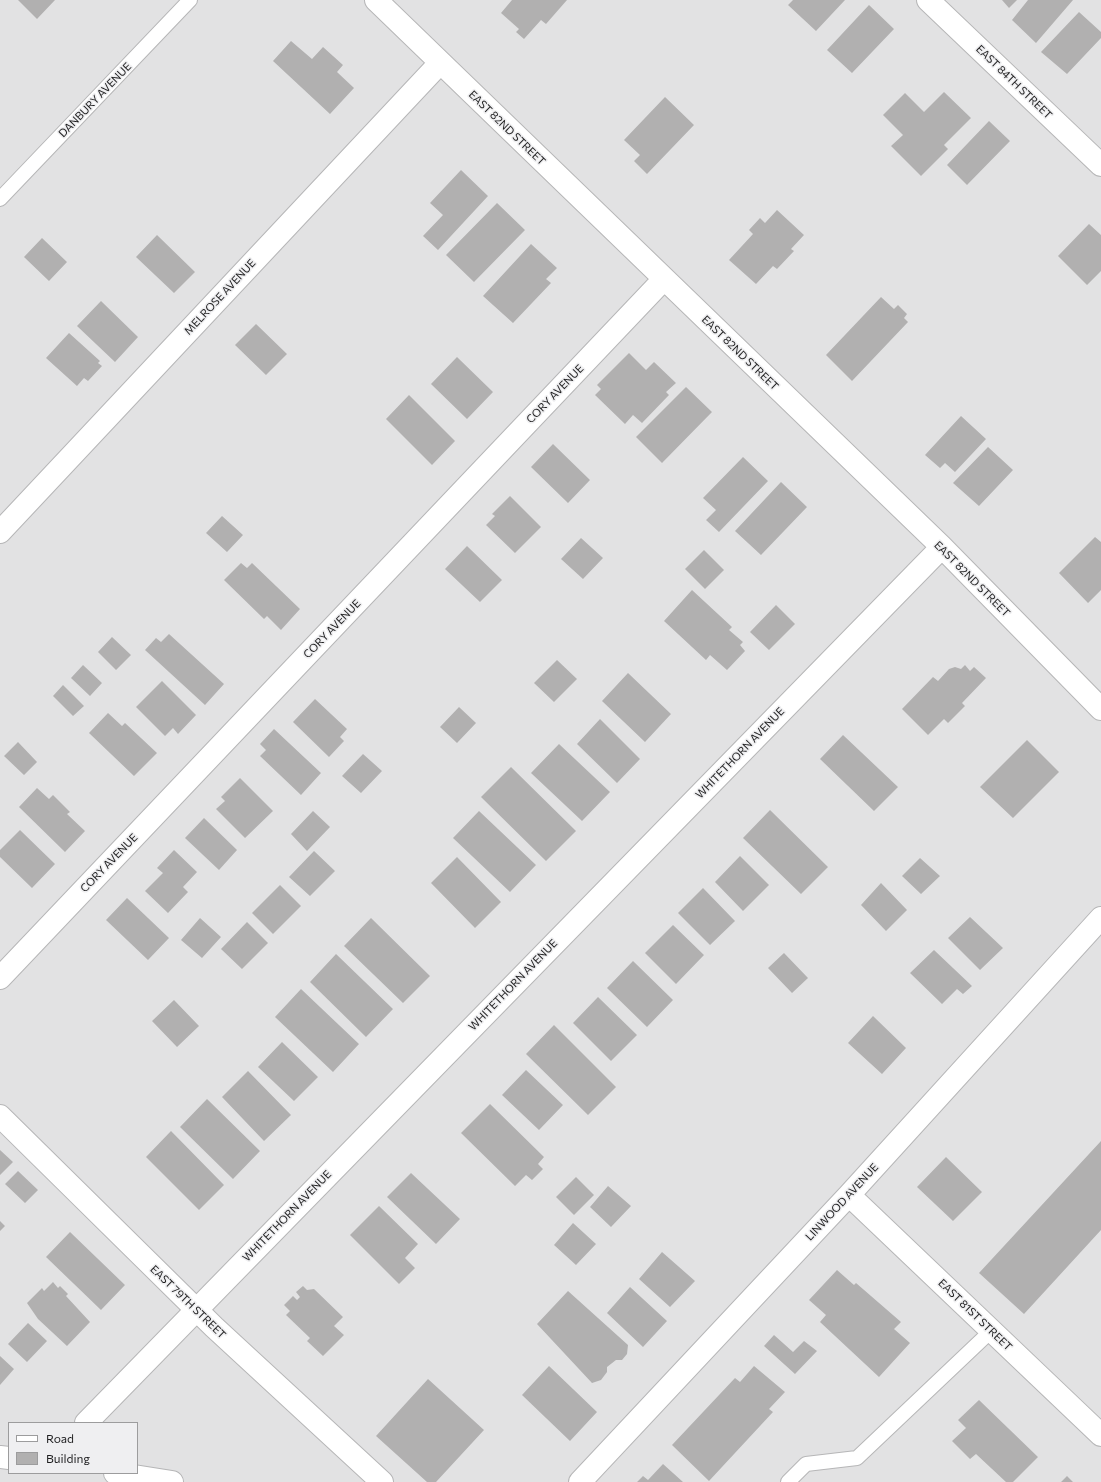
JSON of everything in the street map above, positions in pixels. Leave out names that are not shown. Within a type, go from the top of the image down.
[{"type":"street","name":"EAST 82ND STREET","points":[[376,0],[942,547],[1101,710]]},
{"type":"street","name":"EAST 84TH STREET","points":[[928,0],[1101,164]]},
{"type":"street","name":"MELROSE AVENUE","points":[[0,532],[440,63]]},
{"type":"street","name":"CORY AVENUE","points":[[0,978],[664,279]]},
{"type":"street","name":"WHITETHORN AVENUE","points":[[87,1422],[942,547]]},
{"type":"street","name":"LINWOOD AVENUE","points":[[580,1482],[850,1195],[1101,918]]},
{"type":"street","name":"EAST 79TH STREET","points":[[0,1116],[195,1310],[382,1482]]},
{"type":"street","name":"EAST 81ST STREET","points":[[850,1195],[1101,1435]]},
{"type":"street","points":[[121,1474],[172,1482]]},
{"type":"lane","name":"DANBURY AVENUE","points":[[0,199],[190,0]]},
{"type":"lane","points":[[788,1482],[806,1464],[858,1458],[991,1331]]},
{"type":"building","points":[[18,0],[55,0],[37,19]]},
{"type":"building","points":[[512,0],[567,0],[546,24],[541,20],[524,39],[516,32],[519,29],[501,13]]},
{"type":"building","points":[[793,0],[845,0],[816,31],[788,5]]},
{"type":"building","points":[[1002,0],[1017,0],[1009,8]]},
{"type":"building","points":[[1028,0],[1073,0],[1036,43],[1012,20]]},
{"type":"building","points":[[869,5],[894,29],[852,73],[827,50]]},
{"type":"building","points":[[1079,12],[1101,32],[1101,38],[1067,74],[1041,52]]},
{"type":"building","points":[[291,41],[312,59],[323,47],[343,65],[337,72],[354,88],[330,114],[273,61]]},
{"type":"building","points":[[944,92],[971,118],[944,145],[948,149],[921,176],[891,146],[903,135],[883,115],[905,93],[924,112]]},
{"type":"building","points":[[665,97],[694,125],[647,174],[634,161],[640,155],[624,140]]},
{"type":"building","points":[[989,121],[1010,141],[967,185],[947,165]]},
{"type":"building","points":[[461,170],[488,196],[438,250],[423,236],[443,215],[430,203]]},
{"type":"building","points":[[497,203],[525,230],[474,282],[446,255]]},
{"type":"building","points":[[777,210],[804,235],[791,249],[794,251],[777,269],[773,266],[756,284],[729,260],[753,234],[749,230],[760,218],[765,223]]},
{"type":"building","points":[[1089,224],[1101,235],[1101,271],[1087,285],[1058,256]]},
{"type":"building","points":[[157,235],[195,272],[174,293],[136,257]]},
{"type":"building","points":[[42,238],[67,262],[49,281],[24,257]]},
{"type":"building","points":[[531,244],[557,268],[546,279],[551,283],[513,323],[483,296]]},
{"type":"building","points":[[881,297],[894,309],[898,305],[907,314],[904,318],[908,322],[852,381],[826,355]]},
{"type":"building","points":[[101,301],[138,337],[115,362],[77,326]]},
{"type":"building","points":[[256,324],[287,354],[266,375],[235,345]]},
{"type":"building","points":[[69,333],[100,361],[98,363],[102,366],[88,381],[84,378],[77,386],[46,358]]},
{"type":"building","points":[[629,353],[646,370],[654,362],[676,383],[666,392],[669,395],[642,423],[633,415],[625,424],[595,395],[601,389],[597,385]]},
{"type":"building","points":[[457,357],[493,392],[467,419],[431,384]]},
{"type":"building","points":[[686,387],[712,412],[662,463],[636,437]]},
{"type":"building","points":[[409,395],[455,441],[432,465],[386,419]]},
{"type":"building","points":[[961,416],[986,439],[955,472],[945,463],[940,468],[925,455]]},
{"type":"building","points":[[553,444],[590,480],[568,503],[531,467]]},
{"type":"building","points":[[988,447],[1013,470],[979,506],[953,483]]},
{"type":"building","points":[[743,457],[768,481],[719,532],[706,520],[716,510],[703,498]]},
{"type":"building","points":[[781,482],[807,507],[761,555],[735,531]]},
{"type":"building","points":[[510,496],[541,527],[515,553],[486,525],[495,516],[492,514]]},
{"type":"building","points":[[222,516],[243,535],[227,552],[206,533]]},
{"type":"building","points":[[1095,537],[1101,542],[1101,590],[1088,603],[1059,573]]},
{"type":"building","points":[[581,538],[603,558],[583,579],[561,559]]},
{"type":"building","points":[[467,546],[502,580],[480,602],[445,569]]},
{"type":"building","points":[[704,550],[724,570],[705,589],[685,569]]},
{"type":"building","points":[[241,563],[247,568],[252,563],[300,609],[281,630],[267,616],[264,619],[224,580]]},
{"type":"building","points":[[692,590],[732,627],[729,630],[743,642],[740,645],[745,651],[727,670],[710,655],[706,660],[664,621]]},
{"type":"building","points":[[776,605],[795,624],[769,650],[750,632]]},
{"type":"building","points":[[169,634],[224,684],[205,705],[145,650],[156,638],[161,642]]},
{"type":"building","points":[[112,637],[131,655],[116,670],[98,652]]},
{"type":"building","points":[[557,660],[577,679],[554,702],[534,683]]},
{"type":"building","points":[[83,665],[102,683],[90,696],[71,678]]},
{"type":"building","points":[[965,665],[970,671],[974,667],[986,678],[962,703],[965,706],[948,723],[944,719],[928,735],[902,709],[933,677],[938,681],[949,669],[955,667],[961,669]]},
{"type":"building","points":[[628,673],[671,714],[645,742],[602,701]]},
{"type":"building","points":[[162,681],[196,715],[178,734],[173,728],[165,736],[136,707]]},
{"type":"building","points":[[63,685],[84,706],[73,716],[53,696]]},
{"type":"building","points":[[315,699],[347,729],[340,737],[344,741],[329,757],[293,722]]},
{"type":"building","points":[[459,707],[476,723],[457,743],[440,727]]},
{"type":"building","points":[[108,713],[122,726],[125,723],[157,753],[134,776],[89,733]]},
{"type":"building","points":[[600,719],[640,759],[617,783],[577,744]]},
{"type":"building","points":[[274,729],[321,773],[301,795],[260,756],[266,750],[260,744]]},
{"type":"building","points":[[843,735],[898,787],[874,811],[820,759]]},
{"type":"building","points":[[1027,740],[1059,772],[1013,818],[980,787]]},
{"type":"building","points":[[18,742],[37,762],[24,775],[4,756]]},
{"type":"building","points":[[559,744],[610,792],[582,821],[531,773]]},
{"type":"building","points":[[363,754],[382,771],[361,793],[342,776]]},
{"type":"building","points":[[511,767],[576,831],[546,861],[481,797]]},
{"type":"building","points":[[240,778],[273,811],[245,838],[216,809],[225,801],[221,797]]},
{"type":"building","points":[[37,788],[49,799],[53,795],[70,812],[67,814],[85,831],[65,852],[19,807]]},
{"type":"building","points":[[770,810],[828,867],[801,894],[743,838]]},
{"type":"building","points":[[313,811],[330,827],[307,851],[291,834]]},
{"type":"building","points":[[479,811],[536,865],[510,892],[453,838]]},
{"type":"building","points":[[204,818],[237,850],[219,870],[185,838]]},
{"type":"building","points":[[20,830],[55,864],[32,888],[0,857],[0,850]]},
{"type":"building","points":[[174,850],[197,872],[183,887],[188,892],[168,913],[145,891],[163,873],[157,868]]},
{"type":"building","points":[[314,851],[335,871],[310,896],[289,877]]},
{"type":"building","points":[[740,856],[769,885],[743,911],[715,882]]},
{"type":"building","points":[[457,857],[501,902],[475,928],[431,883]]},
{"type":"building","points":[[920,858],[940,876],[921,894],[902,876]]},
{"type":"building","points":[[881,883],[907,910],[886,931],[861,905]]},
{"type":"building","points":[[280,885],[301,906],[273,934],[252,913]]},
{"type":"building","points":[[703,888],[735,921],[710,945],[678,913]]},
{"type":"building","points":[[127,898],[169,938],[148,960],[106,920]]},
{"type":"building","points":[[970,917],[1003,948],[980,970],[948,938]]},
{"type":"building","points":[[200,918],[221,937],[202,958],[181,940]]},
{"type":"building","points":[[371,918],[430,976],[403,1003],[344,946]]},
{"type":"building","points":[[247,922],[268,943],[242,969],[221,949]]},
{"type":"building","points":[[673,925],[704,955],[676,984],[645,953]]},
{"type":"building","points":[[934,950],[972,986],[963,994],[957,989],[942,1004],[910,973]]},
{"type":"building","points":[[784,953],[808,978],[792,993],[768,968]]},
{"type":"building","points":[[336,954],[393,1009],[366,1037],[310,982]]},
{"type":"building","points":[[633,961],[673,1000],[647,1027],[607,988]]},
{"type":"building","points":[[301,989],[359,1044],[333,1072],[275,1017]]},
{"type":"building","points":[[598,997],[637,1035],[611,1061],[573,1023]]},
{"type":"building","points":[[174,1000],[199,1026],[177,1047],[152,1021]]},
{"type":"building","points":[[873,1016],[906,1048],[882,1074],[848,1043]]},
{"type":"building","points":[[554,1025],[616,1087],[588,1115],[526,1054]]},
{"type":"building","points":[[282,1042],[318,1077],[294,1101],[258,1067]]},
{"type":"building","points":[[526,1070],[563,1105],[539,1130],[502,1095]]},
{"type":"building","points":[[248,1071],[291,1115],[264,1141],[222,1097]]},
{"type":"building","points":[[207,1099],[260,1151],[233,1179],[180,1127]]},
{"type":"building","points":[[490,1104],[544,1157],[538,1164],[543,1169],[532,1180],[526,1175],[515,1186],[461,1133]]},
{"type":"building","points":[[171,1131],[224,1185],[199,1210],[146,1157]]},
{"type":"building","points":[[1101,1141],[1101,1230],[1024,1314],[979,1273]]},
{"type":"building","points":[[0,1150],[13,1162],[0,1175]]},
{"type":"building","points":[[946,1157],[982,1192],[953,1221],[917,1187]]},
{"type":"building","points":[[18,1171],[38,1190],[25,1203],[5,1184]]},
{"type":"building","points":[[411,1173],[460,1219],[436,1244],[387,1197]]},
{"type":"building","points":[[576,1177],[594,1195],[574,1215],[556,1197]]},
{"type":"building","points":[[608,1186],[631,1206],[611,1227],[590,1207]]},
{"type":"building","points":[[379,1206],[418,1244],[405,1258],[415,1268],[399,1284],[350,1235]]},
{"type":"building","points":[[0,1221],[5,1226],[0,1231]]},
{"type":"building","points":[[573,1223],[596,1244],[576,1265],[554,1245]]},
{"type":"building","points":[[70,1232],[125,1285],[101,1310],[46,1257]]},
{"type":"building","points":[[662,1252],[695,1281],[670,1307],[639,1279]]},
{"type":"building","points":[[837,1270],[854,1285],[856,1283],[901,1322],[894,1329],[910,1343],[879,1377],[820,1322],[826,1315],[809,1300]]},
{"type":"building","points":[[53,1282],[58,1288],[60,1286],[68,1294],[66,1296],[90,1322],[67,1346],[38,1319],[27,1303],[42,1288],[44,1291]]},
{"type":"building","points":[[303,1286],[307,1290],[314,1289],[343,1317],[334,1326],[344,1335],[323,1356],[307,1341],[310,1338],[286,1315],[290,1311],[284,1305],[293,1296],[297,1300],[300,1297],[296,1292]]},
{"type":"building","points":[[630,1287],[667,1321],[643,1347],[607,1313]]},
{"type":"building","points":[[568,1291],[628,1345],[627,1354],[622,1360],[616,1360],[607,1367],[607,1372],[601,1380],[592,1383],[537,1324]]},
{"type":"building","points":[[28,1323],[47,1341],[27,1362],[8,1344]]},
{"type":"building","points":[[774,1335],[793,1352],[804,1341],[817,1351],[795,1374],[764,1346]]},
{"type":"building","points":[[0,1356],[14,1369],[0,1385]]},
{"type":"building","points":[[549,1366],[597,1412],[570,1441],[522,1395]]},
{"type":"building","points":[[754,1366],[785,1392],[769,1409],[773,1412],[709,1481],[672,1445],[735,1378],[740,1382]]},
{"type":"building","points":[[428,1379],[484,1430],[436,1482],[427,1482],[376,1436]]},
{"type":"building","points":[[979,1400],[1038,1457],[1013,1482],[1006,1482],[976,1454],[970,1459],[952,1441],[966,1428],[958,1420]]},
{"type":"building","points":[[663,1464],[683,1482],[637,1482],[643,1476],[648,1480]]},
{"type":"building","points":[[1067,1476],[1073,1482],[1061,1482]]}]
